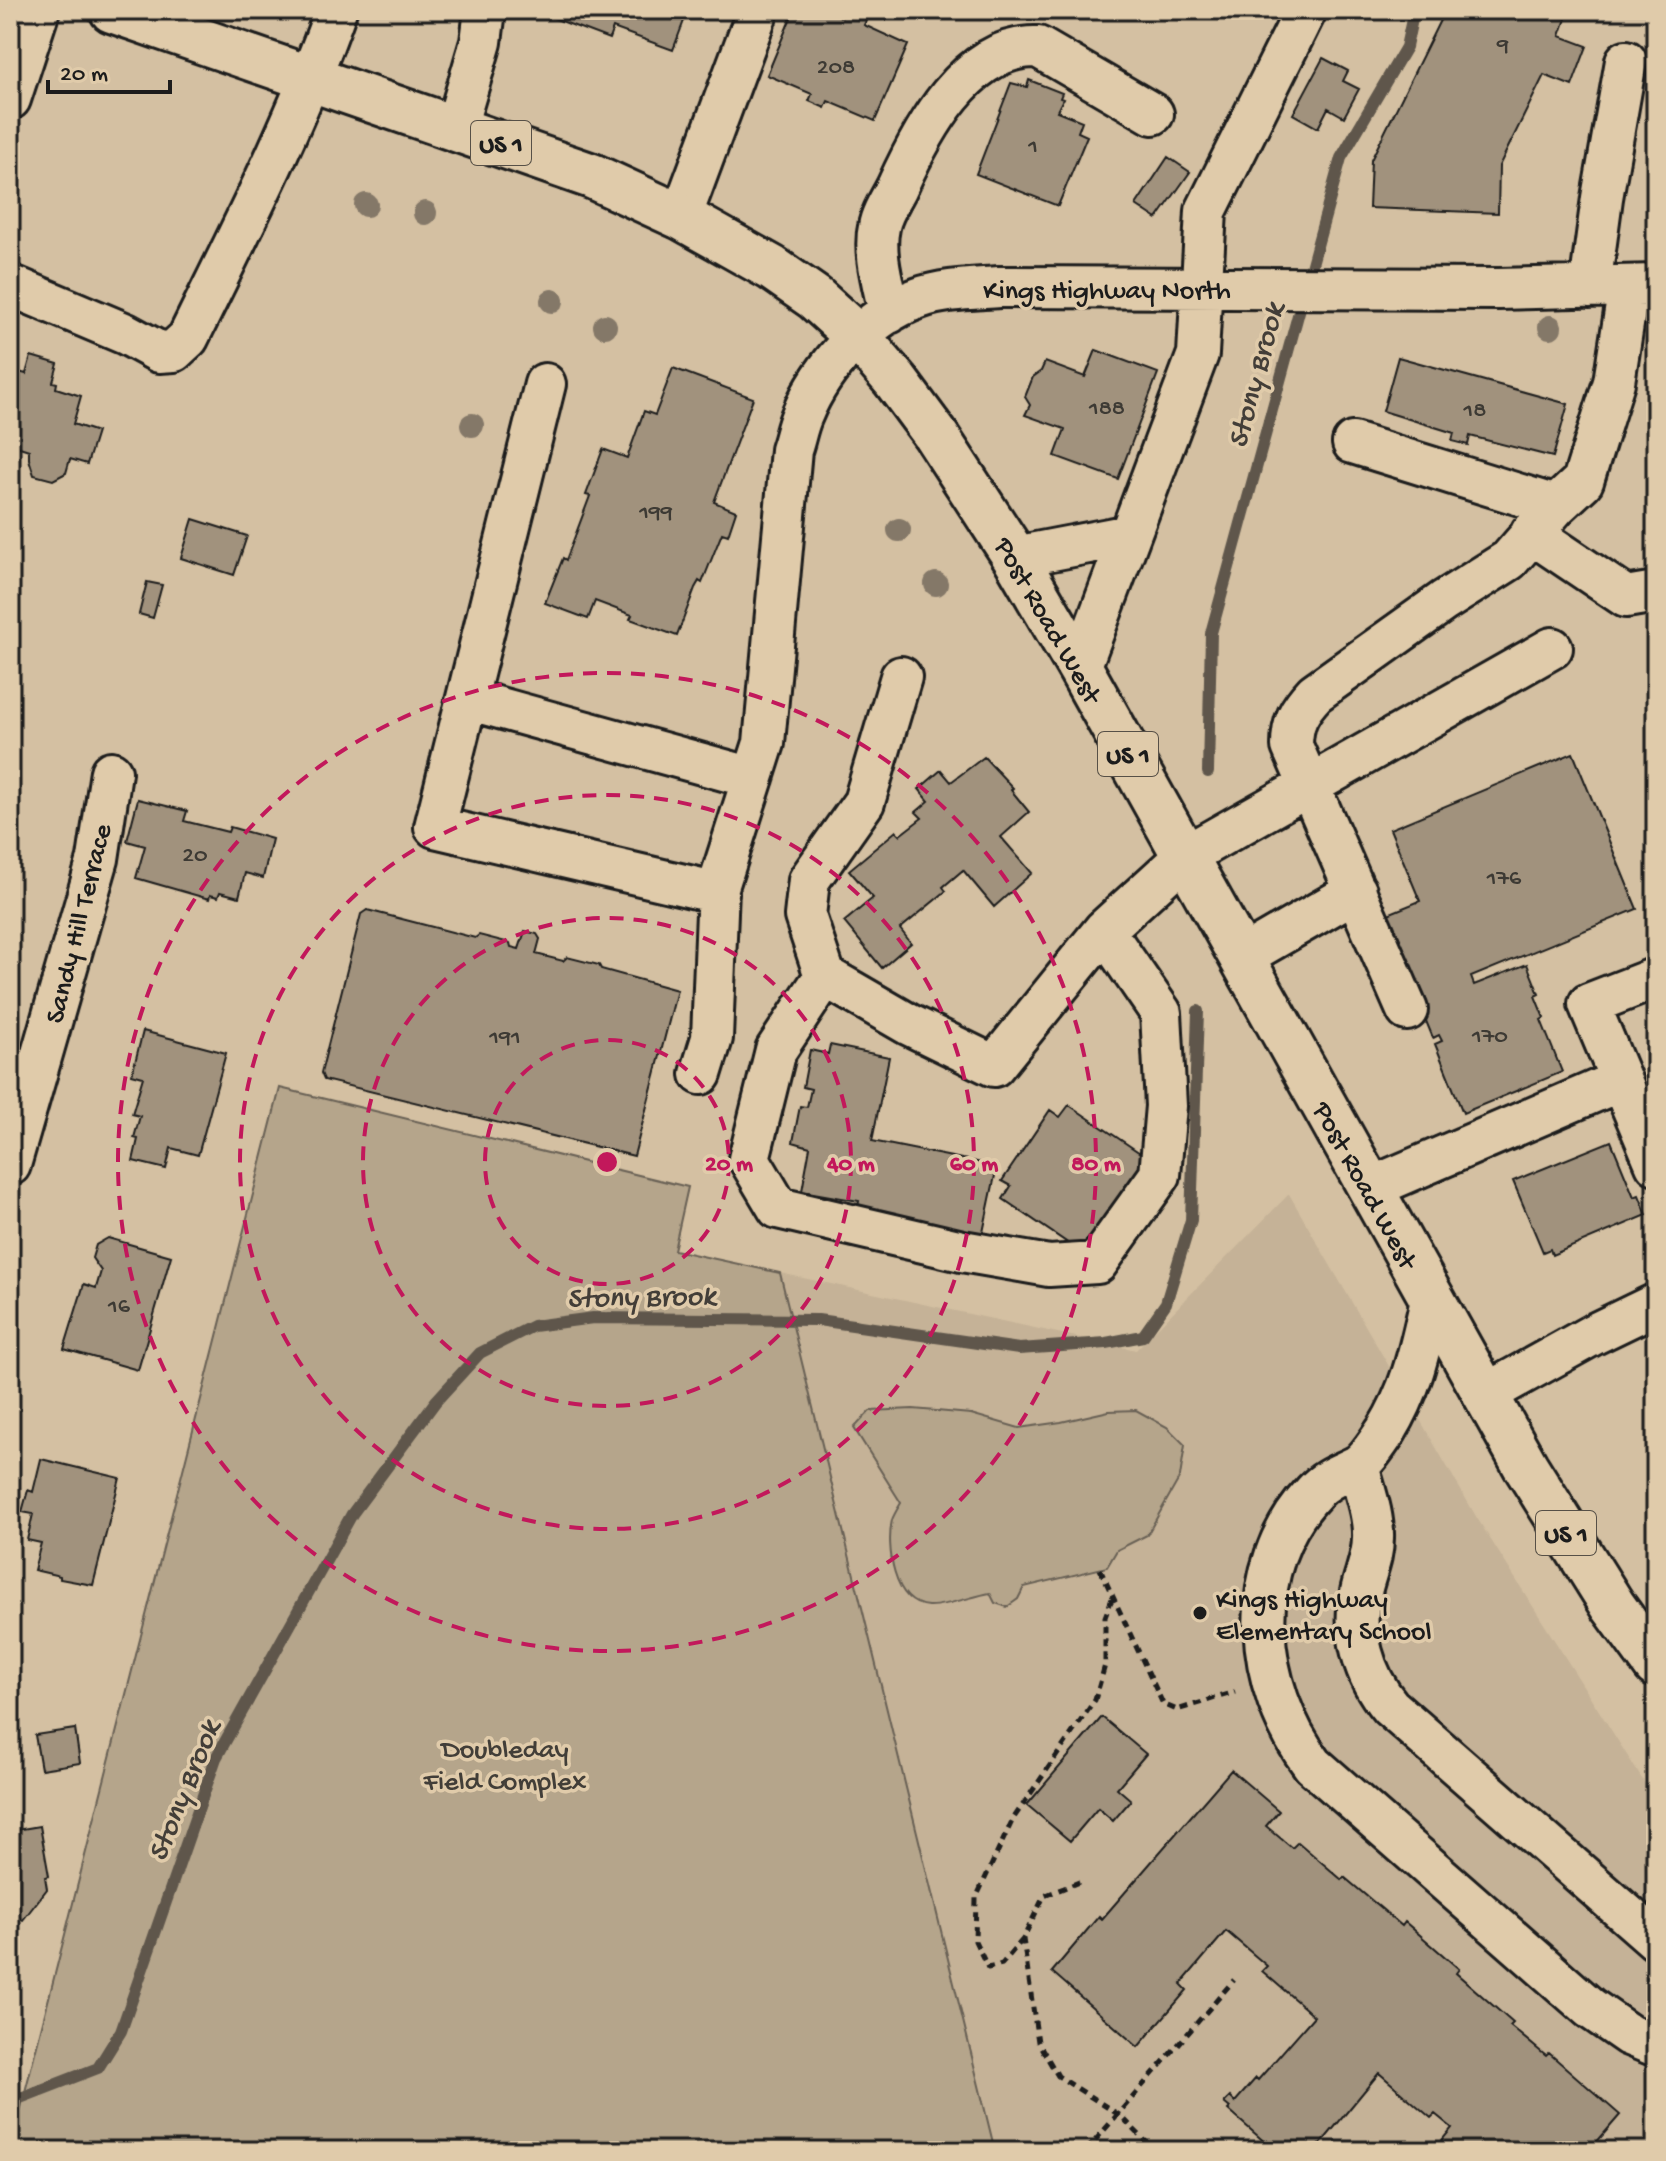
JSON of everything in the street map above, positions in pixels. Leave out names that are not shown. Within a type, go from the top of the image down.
[{"type":"main road","name":"Post Road West","points":[[112,10],[592,176],[681,217],[815,298],[874,325],[895,380],[935,434],[1015,557],[1080,668],[1484,1395],[1567,1534],[1656,1665]]},
{"type":"street","points":[[10,99],[39,10]]},
{"type":"street","points":[[10,285],[126,334],[159,352],[174,351],[188,338],[256,200],[312,78],[336,10]]},
{"type":"street","points":[[456,127],[481,42],[485,10]]},
{"type":"street","points":[[681,217],[758,10]]},
{"type":"street","points":[[1080,668],[1198,354],[1206,211],[1306,10]]},
{"type":"street","points":[[701,1074],[712,1038],[718,893],[764,743],[791,450],[802,414],[817,385],[838,358],[874,325],[879,227],[908,162],[930,123],[968,74],[1021,46],[1038,47],[1153,114]]},
{"type":"street","points":[[1590,287],[1626,61]]},
{"type":"street","points":[[1407,1010],[1292,746],[1292,728],[1299,711],[1315,693],[1444,601],[1509,560],[1583,481],[1642,286]]},
{"type":"street","name":"Kings Highway North","points":[[874,325],[919,298],[961,289],[999,287],[1642,286]]},
{"type":"street","points":[[545,384],[435,827],[718,893]]},
{"type":"street","points":[[1353,443],[1544,520],[1626,597],[1656,592]]},
{"type":"street","points":[[1015,557],[1130,535]]},
{"type":"street","points":[[901,677],[864,802],[809,880],[805,916],[825,976],[908,1024],[994,1066],[1104,930],[1185,856],[1552,648]]},
{"type":"street","points":[[467,699],[753,778]]},
{"type":"street","name":"Sandy Hill Terrace","points":[[10,1165],[98,859],[111,772]]},
{"type":"street","points":[[1242,957],[1356,891]]},
{"type":"street","points":[[825,976],[776,1050],[749,1159],[778,1208],[962,1251],[1049,1266],[1097,1263],[1160,1175],[1166,1106],[1161,1013],[1104,930]]},
{"type":"street","points":[[1656,978],[1589,1004],[1656,1164]]},
{"type":"street","points":[[1370,1188],[1619,1081]]},
{"type":"street","points":[[1431,1300],[1414,1376],[1386,1431],[1358,1466],[1335,1474],[1312,1494],[1298,1511],[1276,1557],[1267,1582],[1264,1607],[1264,1638],[1271,1682],[1287,1726],[1313,1765],[1590,2008],[1629,2035],[1656,2046]]},
{"type":"street","points":[[1484,1395],[1594,1334],[1656,1304]]},
{"type":"street","points":[[1358,1466],[1374,1533],[1373,1552],[1360,1592],[1359,1639],[1364,1662],[1379,1694],[1390,1707],[1656,1940]]},
{"type":"path","points":[[1100,1569],[1163,1704],[1177,1710],[1195,1702],[1271,1682]]},
{"type":"path","points":[[1079,1882],[1044,1896],[1023,1939],[1002,1964],[988,1968],[975,1941],[976,1898],[1013,1819],[1095,1700],[1105,1665],[1105,1617],[1113,1596]]},
{"type":"path","points":[[1023,1939],[1038,2042],[1058,2076],[1118,2114],[1155,2151]]},
{"type":"path","points":[[1086,2151],[1234,1980]]},
{"type":"shaded area","name":"Kings Highway Elementary School","points":[[1289,1194],[1477,1518],[1656,1801],[1656,2151],[995,2151],[780,1273],[1136,1350]]},
{"type":"green space","name":"Doubleday Field Complex","points":[[280,1088],[688,1187],[674,1250],[780,1273],[995,2151],[10,2151]]},
{"type":"green space","points":[[913,1409],[971,1414],[1019,1428],[1109,1411],[1136,1410],[1167,1427],[1185,1445],[1180,1477],[1147,1535],[1117,1550],[1107,1567],[1024,1587],[1018,1599],[1007,1607],[995,1603],[990,1593],[935,1606],[916,1603],[900,1585],[892,1558],[890,1531],[901,1503],[854,1428],[870,1411]]},
{"type":"building","points":[[532,10],[688,10],[673,50],[613,28],[609,39]]},
{"type":"building","points":[[794,10],[826,10],[842,17],[845,10],[853,10],[868,16],[864,25],[908,45],[875,121],[828,101],[825,108],[809,101],[812,94],[767,75]]},
{"type":"building","points":[[1445,10],[1569,10],[1560,36],[1587,46],[1572,86],[1544,75],[1499,166],[1498,213],[1369,208],[1371,160]]},
{"type":"building","points":[[1323,58],[1348,71],[1343,81],[1359,89],[1344,117],[1328,108],[1318,128],[1293,114]]},
{"type":"building","points":[[1029,80],[1062,93],[1060,98],[1063,99],[1057,111],[1082,121],[1078,132],[1087,136],[1058,206],[976,174],[1011,83],[1027,87]]},
{"type":"building","points":[[1168,157],[1190,172],[1157,219],[1136,205]]},
{"type":"building","points":[[1096,350],[1158,373],[1118,479],[1055,456],[1065,429],[1025,415],[1030,405],[1025,397],[1033,377],[1041,371],[1045,362],[1085,377]]},
{"type":"building","points":[[31,356],[58,364],[53,382],[57,383],[56,388],[81,396],[73,424],[97,432],[87,464],[70,459],[66,473],[53,480],[34,475],[29,450],[10,444],[10,375],[17,377],[19,372],[26,374]]},
{"type":"building","points":[[1398,357],[1568,404],[1553,457],[1470,436],[1468,445],[1452,441],[1454,433],[1383,411]]},
{"type":"building","points":[[673,368],[753,398],[714,502],[736,511],[728,535],[722,533],[702,583],[699,581],[695,588],[677,636],[630,619],[632,615],[595,601],[588,619],[545,603],[563,558],[566,560],[590,496],[586,495],[603,449],[627,458],[644,411],[655,415]]},
{"type":"building","points":[[193,519],[247,536],[234,575],[181,558]]},
{"type":"building","points":[[147,582],[162,585],[153,618],[139,614]]},
{"type":"building","points":[[1573,753],[1637,909],[1471,977],[1474,985],[1527,964],[1539,994],[1535,996],[1544,1018],[1541,1020],[1562,1072],[1463,1113],[1435,1044],[1442,1041],[1439,1035],[1433,1038],[1383,916],[1420,901],[1390,829]]},
{"type":"building","points":[[984,757],[1013,788],[1011,790],[1029,812],[1001,837],[1032,873],[994,907],[963,870],[943,887],[946,891],[900,929],[911,943],[882,968],[844,922],[873,898],[849,870],[896,831],[900,835],[922,818],[916,812],[929,801],[919,789],[941,770],[951,782]]},
{"type":"building","points":[[138,799],[187,811],[184,821],[228,832],[230,827],[272,839],[263,878],[245,873],[239,897],[220,892],[218,897],[210,895],[209,899],[136,878],[145,846],[127,841]]},
{"type":"building","points":[[367,910],[475,938],[479,935],[510,943],[511,947],[519,949],[525,931],[537,934],[540,939],[536,954],[599,965],[601,969],[677,990],[634,1156],[324,1080],[321,1073],[361,914]]},
{"type":"building","points":[[143,1031],[226,1053],[198,1155],[171,1148],[166,1169],[133,1161],[138,1139],[134,1138],[140,1116],[132,1114],[143,1077],[132,1074]]},
{"type":"building","points":[[830,1045],[889,1057],[872,1141],[997,1166],[981,1242],[856,1217],[859,1201],[802,1191],[810,1147],[793,1142],[800,1106],[807,1107],[811,1089],[803,1087],[810,1050],[828,1054]]},
{"type":"building","points":[[1069,1105],[1149,1159],[1084,1254],[1003,1199],[1011,1186],[1002,1181],[1050,1110],[1060,1117]]},
{"type":"building","points":[[1611,1141],[1634,1197],[1639,1195],[1647,1215],[1552,1255],[1550,1249],[1543,1252],[1513,1181]]},
{"type":"building","points":[[108,1238],[171,1256],[138,1370],[64,1349],[84,1284],[96,1288],[101,1271],[92,1258],[96,1245]]},
{"type":"building","points":[[41,1459],[120,1478],[93,1585],[34,1570],[41,1543],[27,1540],[33,1514],[22,1512],[28,1490],[33,1492]]},
{"type":"building","points":[[1102,1717],[1146,1754],[1117,1788],[1131,1800],[1113,1821],[1098,1808],[1070,1841],[1027,1805]]},
{"type":"building","points":[[75,1729],[80,1763],[41,1769],[35,1735]]},
{"type":"building","points":[[1231,1770],[1279,1811],[1266,1826],[1292,1848],[1298,1842],[1402,1926],[1405,1922],[1459,1969],[1456,1973],[1513,2023],[1510,2026],[1546,2056],[1549,2053],[1620,2115],[1589,2151],[1433,2151],[1452,2128],[1435,2114],[1431,2118],[1379,2073],[1315,2151],[1275,2151],[1224,2103],[1230,2097],[1235,2102],[1256,2078],[1258,2080],[1314,2016],[1262,1971],[1267,1966],[1226,1931],[1181,1984],[1187,1990],[1138,2047],[1052,1972]]},
{"type":"building","points":[[40,1826],[49,1876],[45,1877],[47,1889],[23,1920],[10,1911],[10,1831]]},
{"type":"waterway","name":"Stony Brook","points":[[1208,772],[1211,633],[1341,158],[1406,47],[1414,10]]},
{"type":"waterway","name":"Stony Brook","points":[[10,2102],[98,2068],[121,2031],[216,1758],[352,1514],[436,1401],[480,1353],[533,1326],[593,1318],[818,1320],[1019,1349],[1106,1343],[1143,1336],[1166,1303],[1191,1220],[1198,1011]]},
{"type":"place","name":"Kings Highway Elementary School","points":[[1200,1613]]}]
